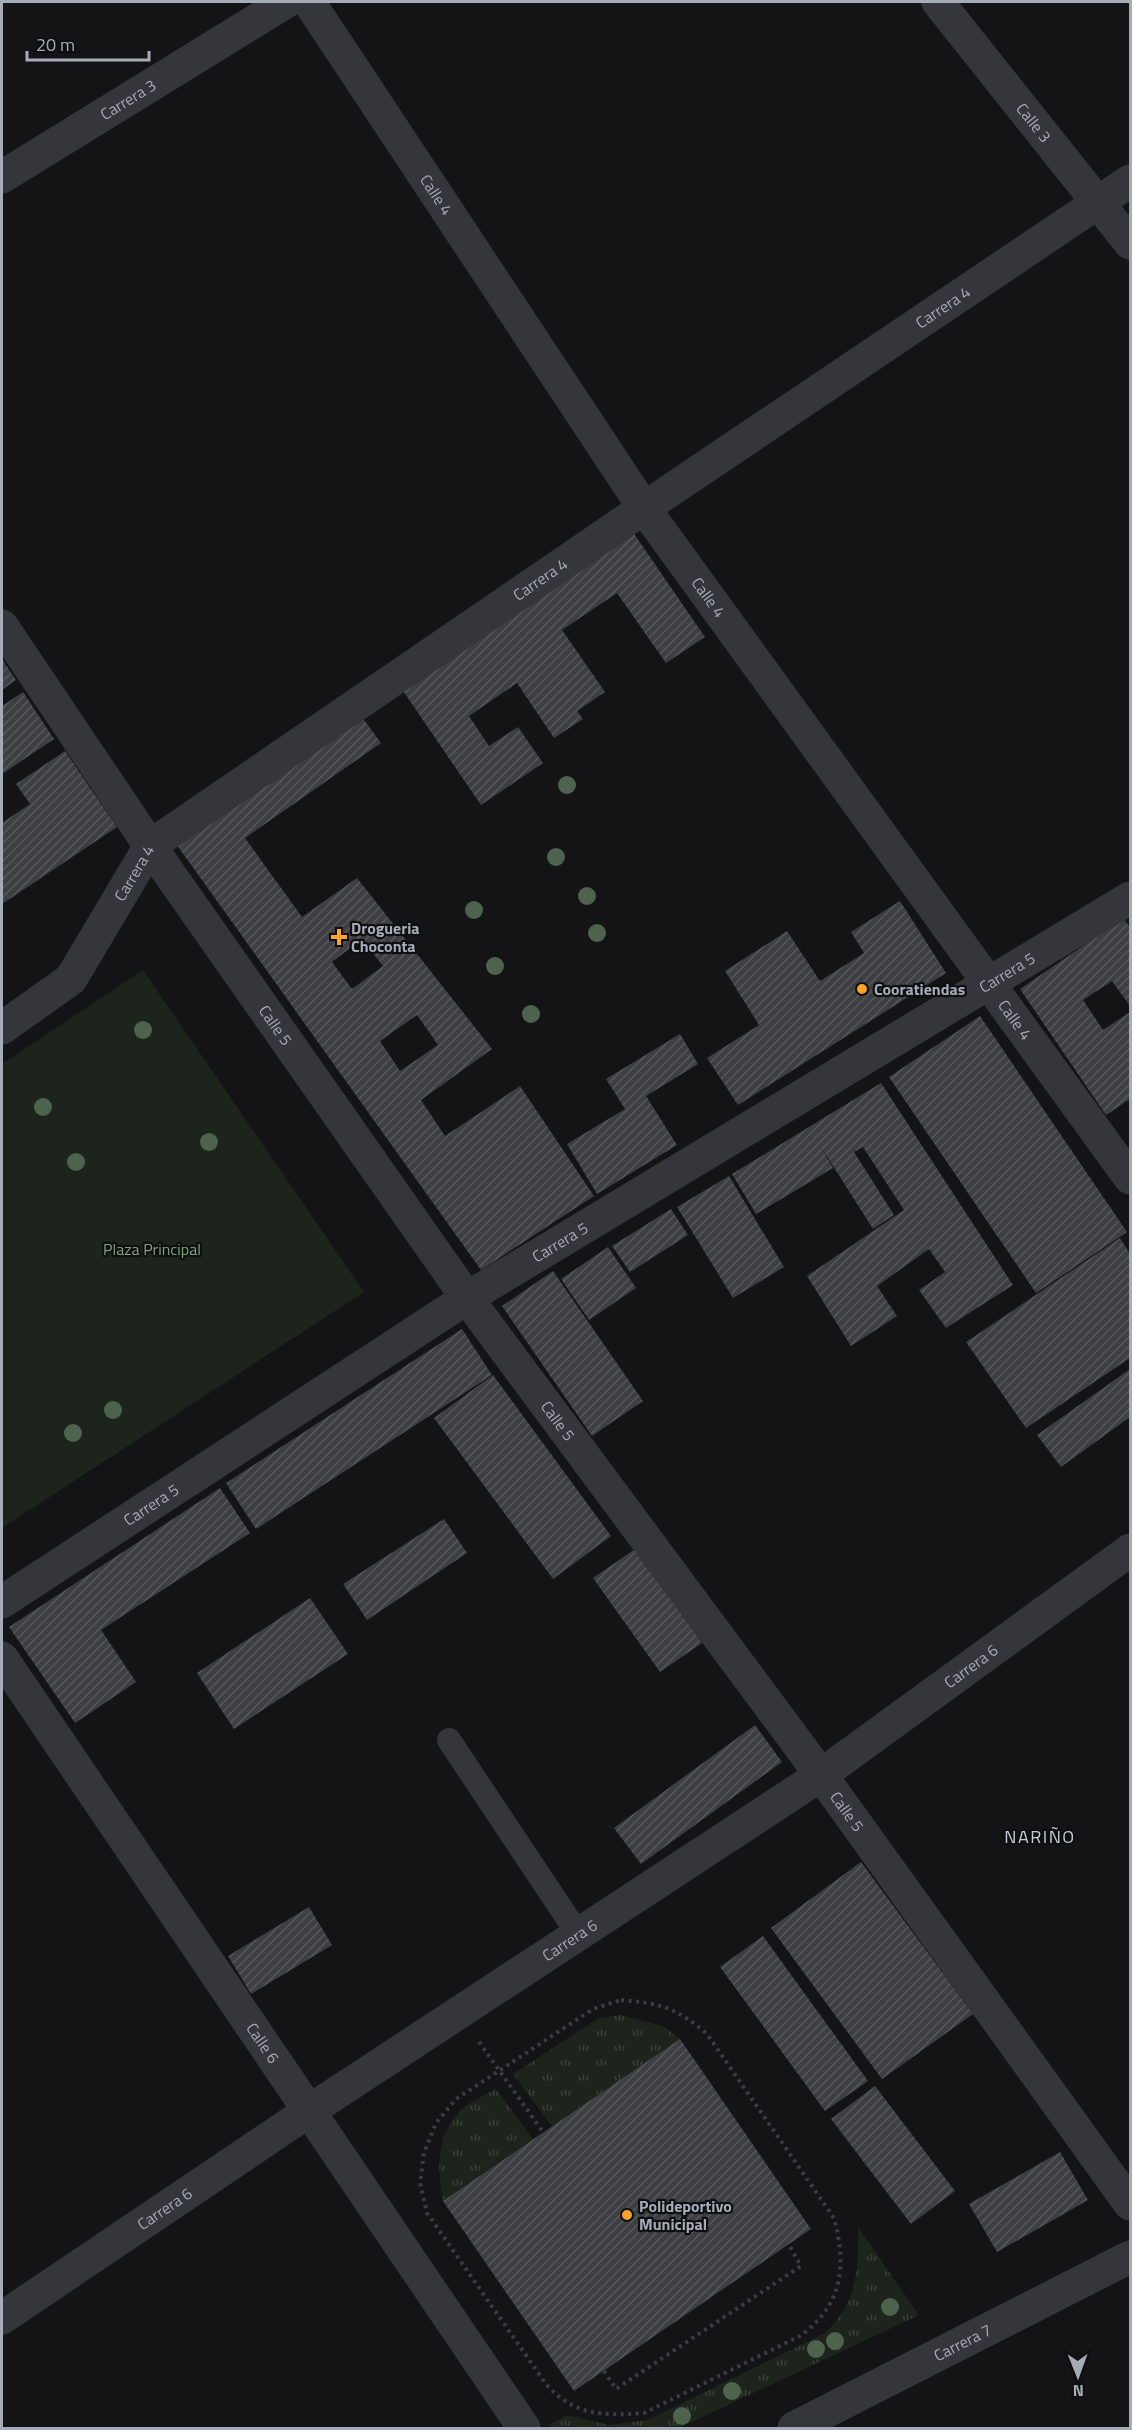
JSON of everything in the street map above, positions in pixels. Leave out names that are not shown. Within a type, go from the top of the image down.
[{"type":"street","name":"Carrera 3","points":[[2,177],[286,2]]},
{"type":"street","name":"Calle 4","points":[[309,2],[644,508],[1131,1178]]},
{"type":"street","name":"Calle 3","points":[[938,2],[1131,243]]},
{"type":"street","name":"Carrera 4","points":[[2,1028],[71,979],[150,846],[644,508],[1131,181]]},
{"type":"street","name":"Calle 5","points":[[2,626],[150,846],[467,1298],[821,1775],[1131,2204]]},
{"type":"street","name":"Carrera 5","points":[[2,1602],[467,1298],[1131,898]]},
{"type":"street","name":"Carrera 6","points":[[2,2318],[309,2111],[821,1775],[1131,1550]]},
{"type":"street","name":"Calle 6","points":[[2,1658],[524,2428]]},
{"type":"street","name":"Carrera 7","points":[[794,2428],[1131,2257]]},
{"type":"lane","points":[[449,1740],[578,1934]]},
{"type":"path","points":[[621,2000],[654,2002],[683,2013],[706,2034],[834,2218],[841,2246],[840,2273],[832,2302],[818,2323],[800,2336],[644,2413],[598,2413],[577,2409],[559,2398],[427,2212],[420,2183],[424,2153],[436,2123],[456,2099],[500,2071],[593,2009],[621,2000]]},
{"type":"path","points":[[476,2038],[543,2132]]},
{"type":"path","points":[[604,2371],[616,2388],[801,2266],[789,2245]]},
{"type":"green space","name":"Plaza Principal","points":[[143,970],[364,1292],[2,1528],[2,1064]]},
{"type":"green space","points":[[620,2015],[663,2026],[680,2039],[552,2126],[513,2074],[599,2018]]},
{"type":"green space","points":[[496,2089],[533,2139],[443,2201],[439,2165],[446,2131],[460,2111]]},
{"type":"green space","points":[[858,2227],[919,2315],[679,2428],[550,2428],[548,2425],[567,2415],[609,2425],[648,2420],[825,2333],[836,2322],[850,2297],[858,2257]]},
{"type":"building","points":[[630,528],[705,637],[666,663],[617,593],[562,630],[605,692],[577,711],[583,719],[554,738],[517,683],[469,716],[489,746],[518,727],[543,763],[481,805],[399,685]]},
{"type":"building","points":[[2,659],[16,680],[2,690]]},
{"type":"building","points":[[23,692],[54,739],[2,774],[2,706]]},
{"type":"building","points":[[359,713],[381,743],[245,838],[302,917],[357,878],[492,1049],[421,1100],[445,1136],[520,1086],[594,1196],[481,1270],[174,841]],"holes":[[[362,939],[383,966],[352,989],[332,962]],[[417,1015],[438,1045],[400,1071],[380,1041]]]},
{"type":"building","points":[[65,751],[117,827],[2,904],[2,823],[30,804],[16,784]]},
{"type":"building","points":[[900,901],[946,973],[738,1105],[707,1058],[759,1025],[725,971],[787,931],[820,981],[864,953],[851,932]]},
{"type":"building","points":[[1124,918],[1130,928],[1130,1006],[1112,981],[1083,1000],[1103,1030],[1130,1012],[1130,1099],[1106,1115],[1020,989]]},
{"type":"building","points":[[980,1016],[1127,1232],[1036,1293],[889,1077]]},
{"type":"building","points":[[680,1034],[698,1064],[646,1096],[677,1145],[597,1194],[567,1144],[625,1109],[606,1079]]},
{"type":"building","points":[[881,1083],[1013,1285],[946,1328],[919,1290],[945,1272],[929,1249],[877,1286],[897,1316],[851,1346],[807,1276],[904,1210],[863,1147],[854,1152],[894,1215],[873,1229],[821,1147],[833,1168],[756,1214],[732,1174]]},
{"type":"building","points":[[729,1176],[784,1267],[733,1298],[677,1207]]},
{"type":"building","points":[[671,1209],[688,1235],[630,1272],[612,1246]]},
{"type":"building","points":[[1120,1238],[1130,1254],[1130,1358],[1026,1428],[966,1342]]},
{"type":"building","points":[[608,1247],[636,1288],[589,1320],[561,1279]]},
{"type":"building","points":[[553,1271],[643,1401],[592,1436],[502,1306]]},
{"type":"building","points":[[462,1329],[492,1375],[256,1529],[226,1483]]},
{"type":"building","points":[[1130,1369],[1130,1417],[1061,1467],[1037,1435]]},
{"type":"building","points":[[493,1375],[611,1536],[553,1579],[434,1418]]},
{"type":"building","points":[[220,1488],[250,1533],[101,1630],[136,1682],[75,1723],[9,1627]]},
{"type":"building","points":[[444,1519],[467,1553],[367,1620],[343,1584]]},
{"type":"building","points":[[635,1549],[702,1643],[660,1672],[593,1578]]},
{"type":"building","points":[[310,1598],[348,1654],[234,1729],[197,1673]]},
{"type":"building","points":[[755,1725],[782,1762],[641,1864],[614,1828]]},
{"type":"building","points":[[861,1862],[973,2014],[882,2079],[771,1928]]},
{"type":"building","points":[[309,1907],[332,1945],[251,1994],[228,1956]]},
{"type":"building","points":[[763,1936],[868,2081],[825,2111],[720,1967]]},
{"type":"building","name":"Polideportivo Municipal","points":[[680,2039],[811,2229],[574,2391],[443,2201]]},
{"type":"building","points":[[875,2086],[955,2191],[911,2224],[831,2119]]},
{"type":"building","points":[[1060,2152],[1088,2200],[997,2252],[969,2204]]},
{"type":"place","name":"Drogueria Choconta","points":[[339,937]]},
{"type":"place","name":"Cooratiendas","points":[[862,989]]},
{"type":"place","name":"Polideportivo Municipal","points":[[627,2215]]},
{"type":"district","name":"NARIÑO","points":[[1040,1836]]}]
